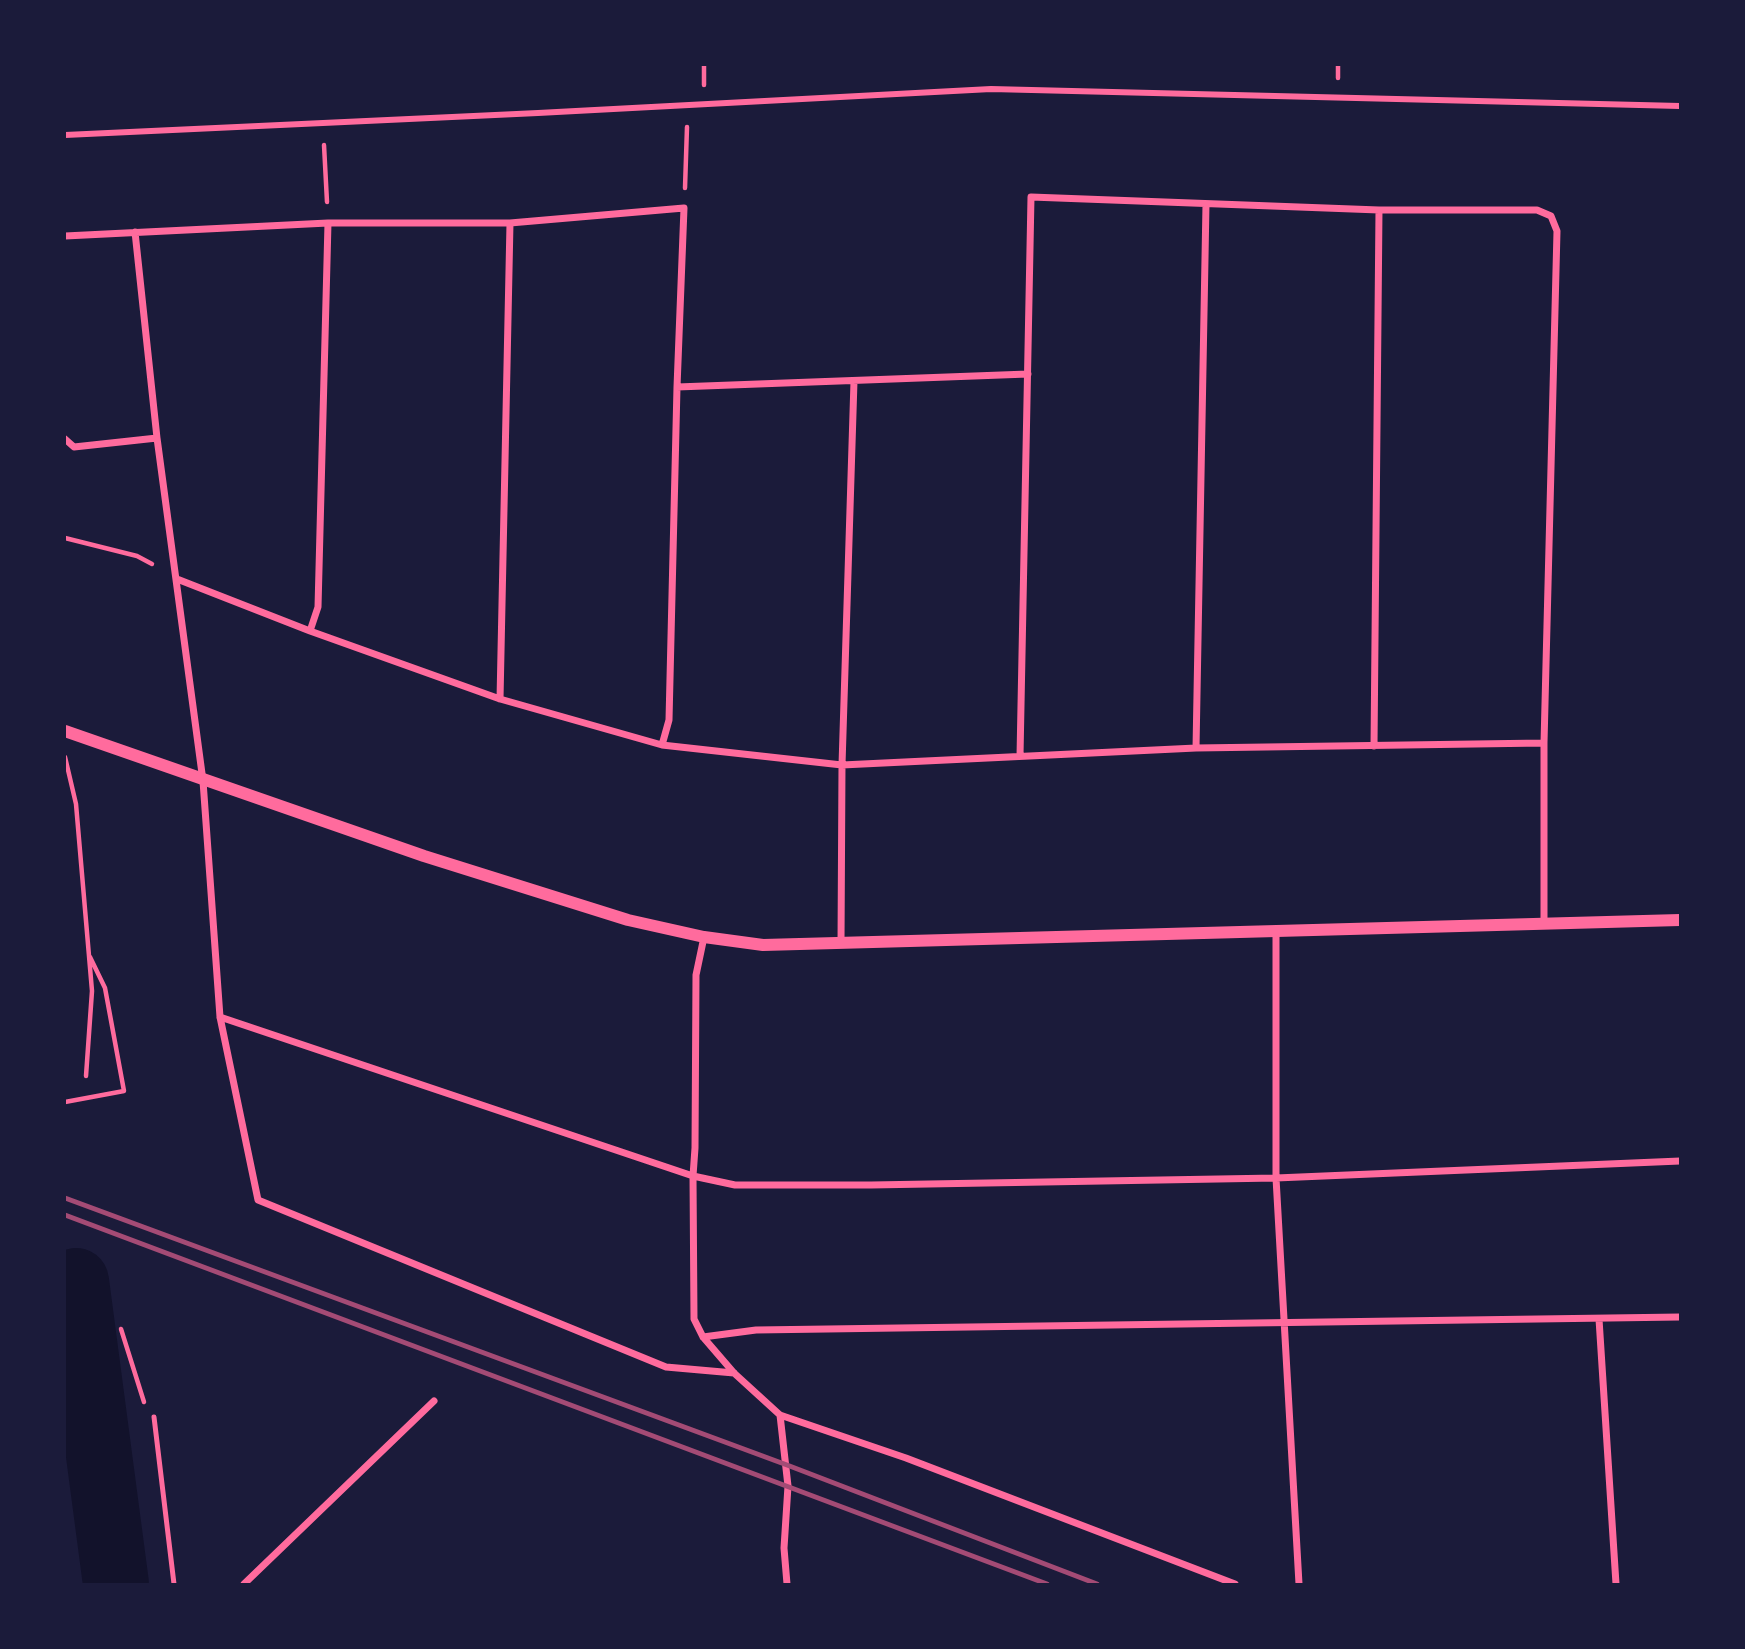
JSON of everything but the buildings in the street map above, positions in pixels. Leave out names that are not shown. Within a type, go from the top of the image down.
[{"type":"street","points":[[65,135],[991,89],[1680,106]]},
{"type":"street","points":[[1020,757],[1031,197],[1379,210],[1537,210],[1551,216],[1557,231],[1544,743],[1544,925]]},
{"type":"street","points":[[1196,748],[1206,204]]},
{"type":"street","points":[[65,236],[328,223],[510,223],[684,208],[669,720],[662,745]]},
{"type":"street","points":[[1374,746],[1379,210]]},
{"type":"street","points":[[310,631],[318,607],[328,223]]},
{"type":"street","points":[[500,699],[510,223]]},
{"type":"street","points":[[135,232],[157,438],[203,781],[220,1017],[258,1200],[666,1367],[734,1373]]},
{"type":"street","points":[[677,387],[1028,374]]},
{"type":"street","points":[[841,943],[842,765],[854,381]]},
{"type":"street","points":[[65,439],[74,447],[157,438]]},
{"type":"street","points":[[177,579],[310,631],[500,699],[662,745],[842,765],[1196,748],[1544,743]]},
{"type":"street","points":[[65,731],[424,856],[628,920],[704,937],[763,945],[1680,920]]},
{"type":"street","points":[[1276,932],[1276,1178],[1299,1584]]},
{"type":"street","points":[[704,937],[696,975],[695,1148],[692,1176],[694,1320],[704,1338],[734,1373],[780,1415],[906,1458],[1235,1584]]},
{"type":"street","points":[[220,1017],[692,1176],[735,1185],[1276,1178],[1680,1161]]},
{"type":"street","points":[[704,1338],[756,1330],[1680,1317]]},
{"type":"street","points":[[1600,1319],[1616,1584]]},
{"type":"street","points":[[244,1584],[434,1401]]},
{"type":"street","points":[[780,1415],[788,1486],[784,1548],[787,1584]]},
{"type":"lane","points":[[154,1418],[174,1584]]},
{"type":"path","points":[[684,208],[688,126],[704,102]]},
{"type":"path","points":[[323,123],[328,223]]},
{"type":"path","points":[[65,538],[137,556],[177,579]]},
{"type":"path","points":[[65,753],[75,804],[92,991],[86,1076]]},
{"type":"path","points":[[65,1102],[124,1091],[105,988],[88,953]]},
{"type":"path","points":[[121,1329],[141,1394]]},
{"type":"waterway","points":[[76,1281],[116,1584]]},
{"type":"railway","points":[[65,1198],[787,1465],[1097,1584]]},
{"type":"railway","points":[[65,1215],[1047,1584]]}]
